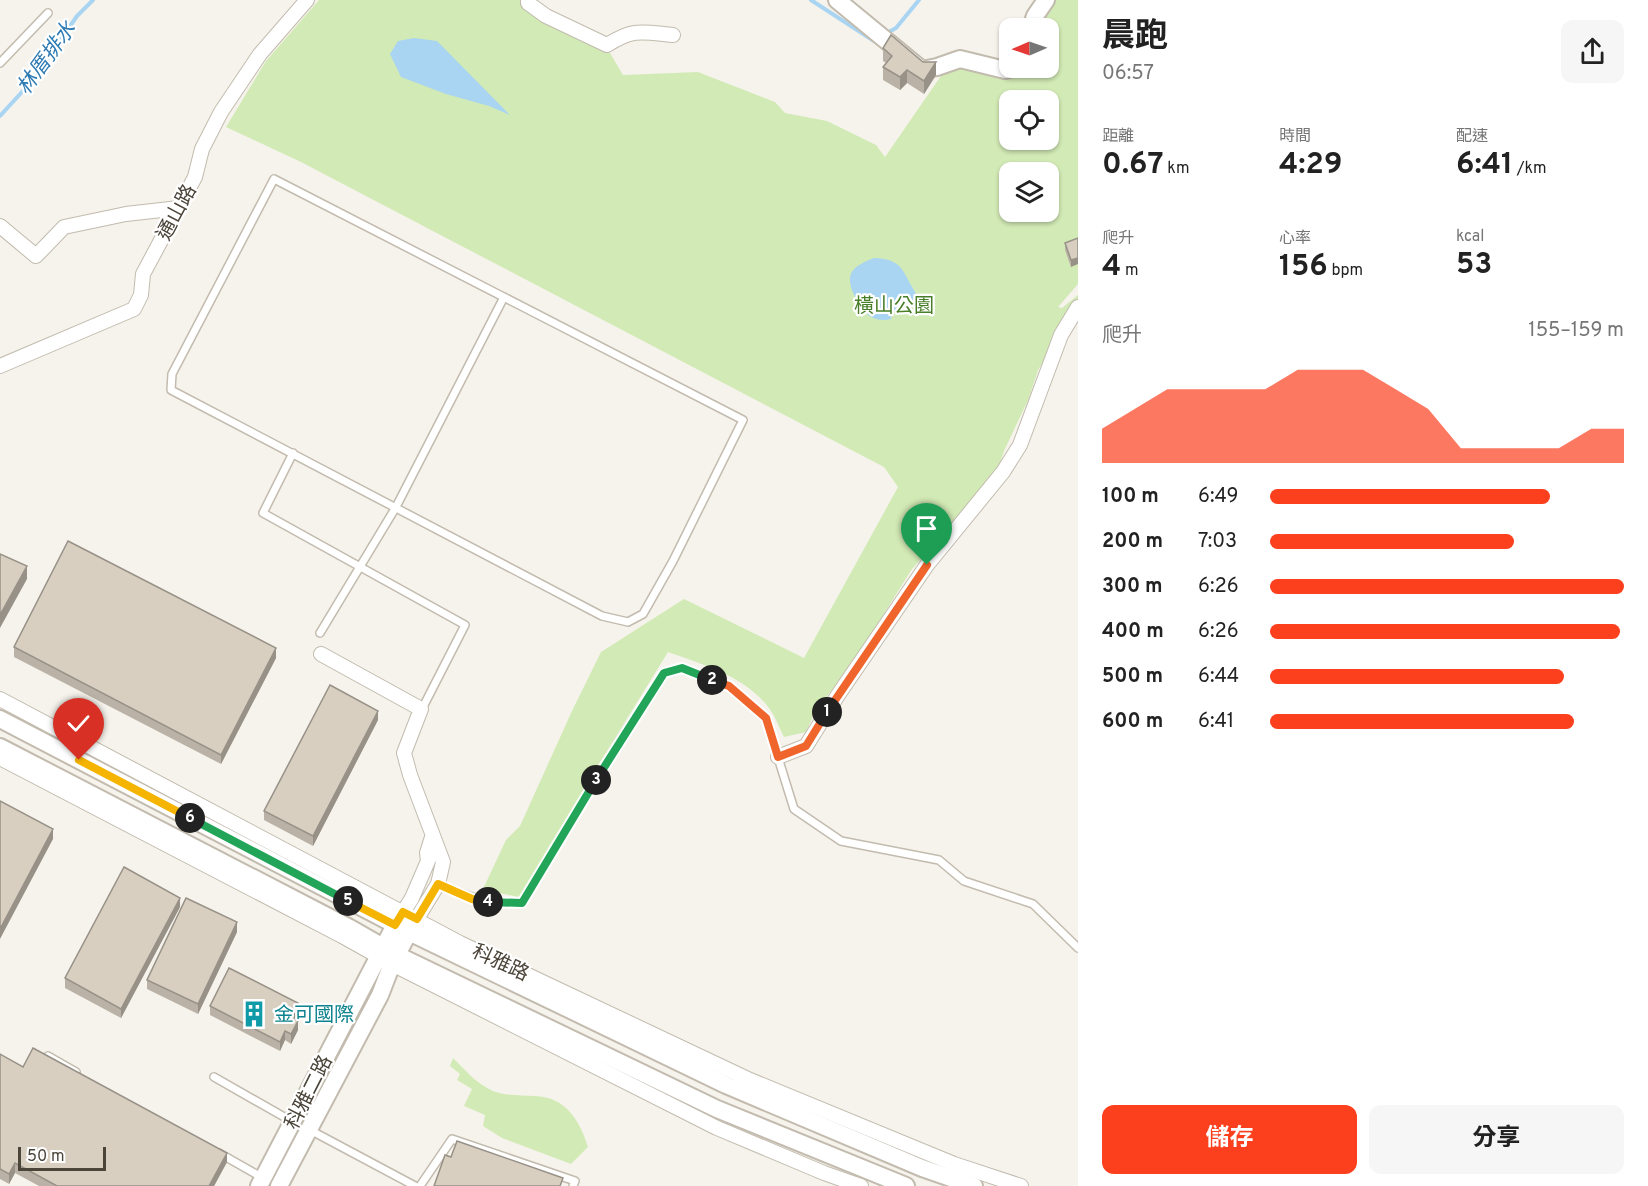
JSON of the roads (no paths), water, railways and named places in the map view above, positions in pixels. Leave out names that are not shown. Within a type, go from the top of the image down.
[{"type":"street","name":"通山路","points":[[0,366],[134,309],[141,295],[143,274],[195,177],[202,149],[221,112],[260,54],[307,0]]},
{"type":"street","points":[[528,0],[528,3],[546,16],[607,45],[625,34],[643,32],[673,35]]},
{"type":"street","points":[[837,0],[922,70],[937,68],[960,58],[999,68]]},
{"type":"street","points":[[1034,18],[1046,0]]},
{"type":"street","points":[[0,226],[36,256],[64,227],[126,214],[179,208]]},
{"type":"street","points":[[778,757],[806,746],[927,565],[1003,472],[1020,445],[1061,334],[1078,307]]},
{"type":"street","points":[[321,654],[422,709]]},
{"type":"street","name":"科雅路","points":[[0,699],[406,922],[460,943],[750,1080],[954,1164],[1021,1186]]},
{"type":"street","name":"科雅二路","points":[[261,1182],[300,1125],[406,922],[438,884],[442,862],[404,753],[422,709]]},
{"type":"street","name":"科雅路","points":[[0,719],[406,922],[726,1086],[922,1168],[974,1186]]},
{"type":"street","name":"科雅路","points":[[0,747],[348,927],[387,956],[717,1128],[861,1186]]},
{"type":"street","name":"科雅路","points":[[0,758],[342,936],[717,1108],[906,1186]]},
{"type":"street","name":"科雅二路","points":[[406,922],[412,898],[429,861],[427,853],[432,837]]},
{"type":"street","name":"科雅二路","points":[[279,1186],[300,1125]]},
{"type":"lane","points":[[0,63],[48,13]]},
{"type":"lane","points":[[274,179],[744,420],[673,561],[643,614],[628,622],[603,616],[293,453],[171,390],[172,374],[274,179]]},
{"type":"lane","points":[[320,633],[396,507],[504,297]]},
{"type":"lane","points":[[293,453],[263,513],[465,625],[422,709]]},
{"type":"lane","points":[[438,884],[472,899],[493,903],[522,903],[620,740],[664,673],[682,668],[729,686],[766,718],[794,809],[841,841],[939,860],[964,881],[1033,904],[1078,948]]},
{"type":"lane","points":[[48,1056],[79,1073]]},
{"type":"lane","points":[[214,1077],[415,1186]]},
{"type":"lane","points":[[420,1186],[452,1139],[575,1181],[573,1186]]},
{"type":"lane","points":[[212,1149],[261,1182]]},
{"type":"water","points":[[414,38],[437,41],[510,115],[401,77],[390,54],[398,41]]},
{"type":"water","points":[[874,258],[897,264],[905,273],[917,295],[917,300],[911,306],[905,305],[892,314],[891,319],[879,320],[869,316],[858,303],[850,282],[855,268]]},
{"type":"waterway","name":"林厝排水","points":[[0,116],[33,80],[77,16],[93,0]]},
{"type":"waterway","name":"林厝排水","points":[[811,0],[874,41],[876,39]]},
{"type":"waterway","name":"林厝排水","points":[[885,34],[896,28],[919,0]]},
{"type":"place","name":"金可國際","points":[[254,1014]]},
{"type":"park label","name":"橫山公園","points":[[894,305]]}]
